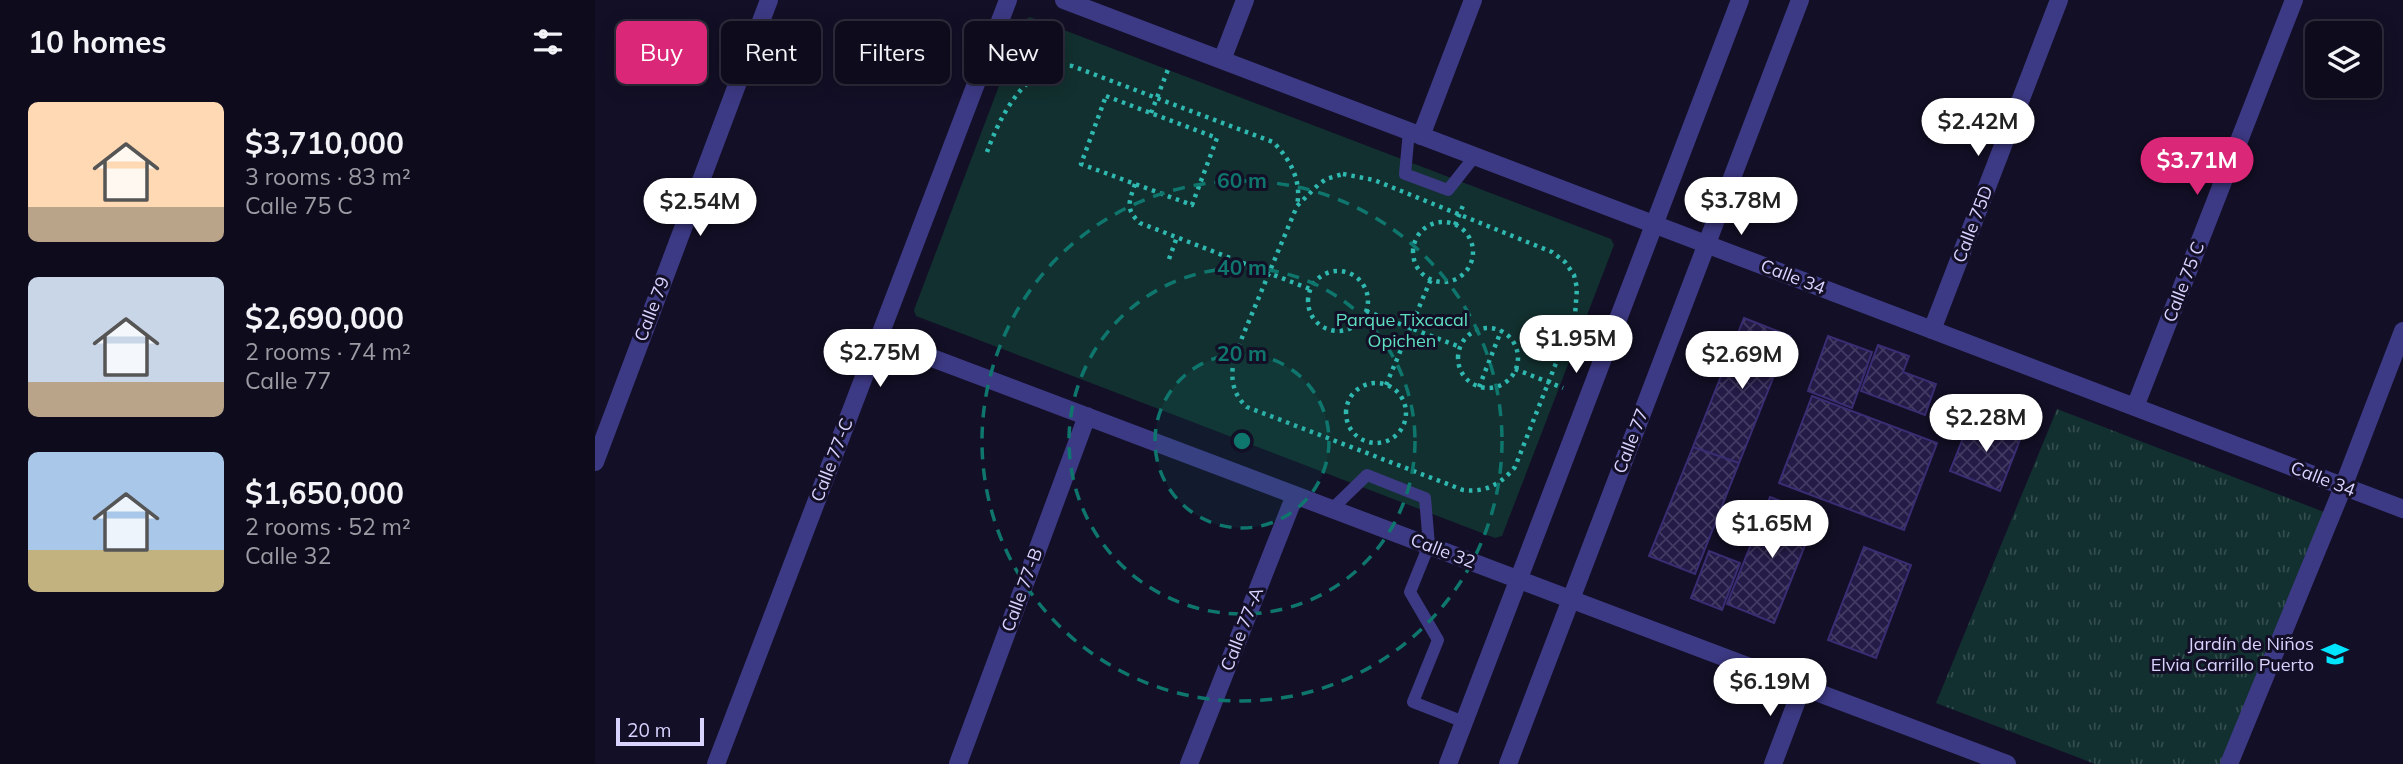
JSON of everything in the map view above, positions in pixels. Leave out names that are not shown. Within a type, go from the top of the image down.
[{"type":"street","name":"Calle 79","points":[[595,462],[769,0]]},
{"type":"street","name":"Calle 77-C","points":[[716,764],[1008,0]]},
{"type":"street","name":"Calle 34","points":[[1065,0],[2403,509]]},
{"type":"street","points":[[1222,60],[1245,0]]},
{"type":"street","points":[[1415,133],[1473,0]]},
{"type":"street","points":[[1448,764],[1740,0]]},
{"type":"street","name":"Calle 77","points":[[1508,764],[1800,0]]},
{"type":"street","name":"Calle 75D","points":[[1932,330],[2059,0]]},
{"type":"street","name":"Calle 75 C","points":[[2135,407],[2294,0]]},
{"type":"street","points":[[2229,764],[2343,486],[2403,331]]},
{"type":"street","name":"Calle 32","points":[[879,338],[2005,764]]},
{"type":"street","name":"Calle 77-B","points":[[958,764],[1087,416]]},
{"type":"street","name":"Calle 77-A","points":[[1189,764],[1295,495]]},
{"type":"street","points":[[1773,764],[1802,687]]},
{"type":"lane","points":[[1415,133],[1405,174],[1448,190],[1475,156]]},
{"type":"lane","points":[[1332,509],[1367,475],[1425,498],[1429,545],[1410,592],[1438,640],[1413,702],[1464,722]]},
{"type":"path","points":[[987,152],[1001,118],[1019,92],[1041,73],[1058,65],[1072,66],[1273,142],[1283,152],[1297,181],[1299,193],[1297,206],[1233,363],[1235,396],[1247,407],[1462,490],[1473,492],[1496,484],[1515,467],[1575,316],[1577,303],[1574,275],[1565,262],[1552,252],[1460,213],[1355,174],[1326,179],[1297,206]]},
{"type":"path","points":[[1151,113],[1169,67]]},
{"type":"path","points":[[1106,96],[1151,113],[1217,138],[1192,205],[1081,164],[1106,96]]},
{"type":"path","points":[[1135,184],[1130,198],[1132,215],[1140,223],[1310,289]]},
{"type":"path","points":[[1447,222],[1465,231],[1470,240],[1472,259],[1462,276],[1444,282],[1431,279],[1419,270],[1414,261],[1415,241],[1428,226],[1447,222]]},
{"type":"path","points":[[1168,259],[1177,237]]},
{"type":"path","points":[[1342,271],[1351,274],[1365,288],[1366,311],[1357,324],[1348,329],[1329,330],[1320,325],[1309,309],[1310,289],[1323,275],[1342,271]]},
{"type":"path","points":[[1386,385],[1431,279]]},
{"type":"path","points":[[1366,311],[1460,347]]},
{"type":"path","points":[[1492,328],[1501,331],[1515,346],[1518,355],[1515,369],[1507,381],[1498,386],[1479,387],[1470,382],[1459,367],[1460,347],[1473,332],[1492,328]]},
{"type":"path","points":[[1479,387],[1501,331]]},
{"type":"path","points":[[1515,369],[1563,388]]},
{"type":"path","points":[[1370,383],[1386,385],[1398,392],[1403,400],[1405,419],[1401,429],[1386,441],[1367,441],[1358,437],[1347,421],[1348,402],[1353,393],[1361,387],[1370,383]]},
{"type":"green space","name":"Parque Tixcacal Opichen","points":[[1030,17],[1040,21],[1024,21]]},
{"type":"green space","name":"Parque Tixcacal Opichen","points":[[1063,30],[1611,239],[1614,245],[1502,536],[1495,538],[916,316],[914,310],[1000,84],[1063,84]]},
{"type":"green space","points":[[2057,409],[2324,512],[2221,764],[2095,764],[1936,703]]},
{"type":"building","points":[[1744,318],[1790,336],[1739,463],[1693,447]]},
{"type":"building","points":[[1828,336],[1872,352],[1852,408],[1808,391]]},
{"type":"building","points":[[1878,345],[1909,356],[1903,372],[1936,384],[1925,415],[1861,391]]},
{"type":"building","points":[[1812,396],[1937,443],[1904,530],[1779,483]]},
{"type":"building","points":[[1971,418],[2021,437],[2000,491],[1950,471]]},
{"type":"building","points":[[1693,447],[1739,463],[1695,574],[1649,556]]},
{"type":"building","points":[[1770,497],[1817,515],[1774,623],[1727,604]]},
{"type":"building","points":[[1864,547],[1911,565],[1876,658],[1828,640]]},
{"type":"building","points":[[1709,551],[1740,563],[1722,610],[1691,598]]},
{"type":"place","name":"Jardín de Niños Elvia Carrillo Puerto","points":[[2335,654]]}]
